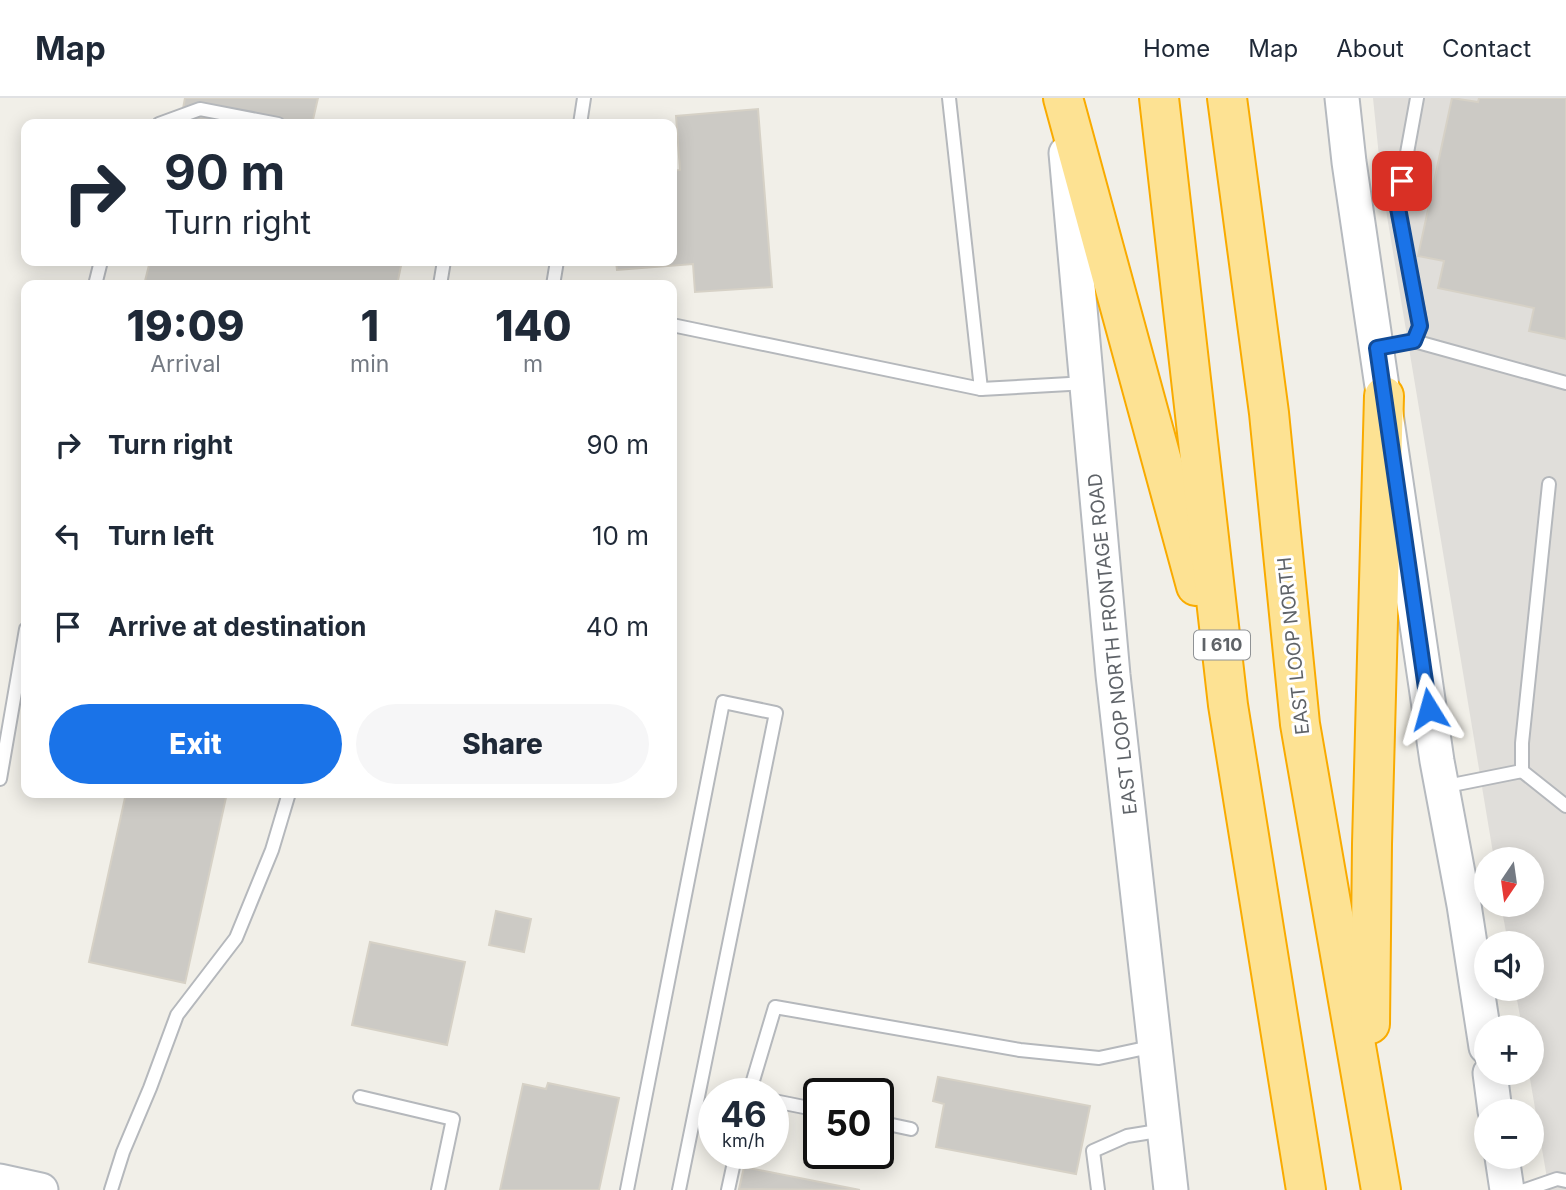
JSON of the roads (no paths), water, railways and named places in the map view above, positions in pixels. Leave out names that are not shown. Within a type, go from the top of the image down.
[{"type":"highway","points":[[1062,98],[1228,705]]},
{"type":"highway","name":"I 610","points":[[1159,98],[1228,705],[1306,1190]]},
{"type":"highway","name":"EAST LOOP NORTH","points":[[1227,98],[1269,413],[1300,724],[1381,1190]]},
{"type":"highway","points":[[1369,1121],[1372,844],[1384,396]]},
{"type":"main road","name":"EAST LOOP NORTH FRONTAGE ROAD","points":[[1062,98],[1113,675],[1171,1190]]},
{"type":"main road","points":[[1342,98],[1349,162],[1442,788],[1481,1015]]},
{"type":"main road","points":[[1504,1169],[1507,1190]]},
{"type":"main road","points":[[0,1181],[41,1190]]},
{"type":"lane","points":[[581,119],[584,98]]},
{"type":"lane","points":[[950,98],[981,390]]},
{"type":"lane","points":[[1414,341],[1420,326],[1398,208],[1417,98]]},
{"type":"lane","points":[[173,119],[200,109],[252,119]]},
{"type":"lane","points":[[677,326],[981,390],[1087,383]]},
{"type":"lane","points":[[1377,348],[1414,341],[1566,383]]},
{"type":"lane","points":[[1522,771],[1522,743],[1549,484]]},
{"type":"lane","points":[[0,779],[21,658]]},
{"type":"lane","points":[[627,1190],[723,702],[776,713],[678,1190]]},
{"type":"lane","points":[[1442,788],[1522,771]]},
{"type":"lane","points":[[1522,771],[1566,806]]},
{"type":"lane","points":[[111,1190],[123,1152],[177,1015],[236,938],[272,850],[288,798]]},
{"type":"lane","points":[[753,1078],[775,1007],[1020,1049],[1099,1058],[1155,1046]]},
{"type":"lane","points":[[360,1097],[453,1119],[438,1190]]},
{"type":"lane","points":[[894,1125],[911,1129]]},
{"type":"lane","points":[[1098,1190],[1093,1151],[1127,1136],[1164,1130]]},
{"type":"lane","points":[[728,1190],[733,1169]]},
{"type":"lane","points":[[1525,1190],[1557,1179],[1566,1181]]}]
